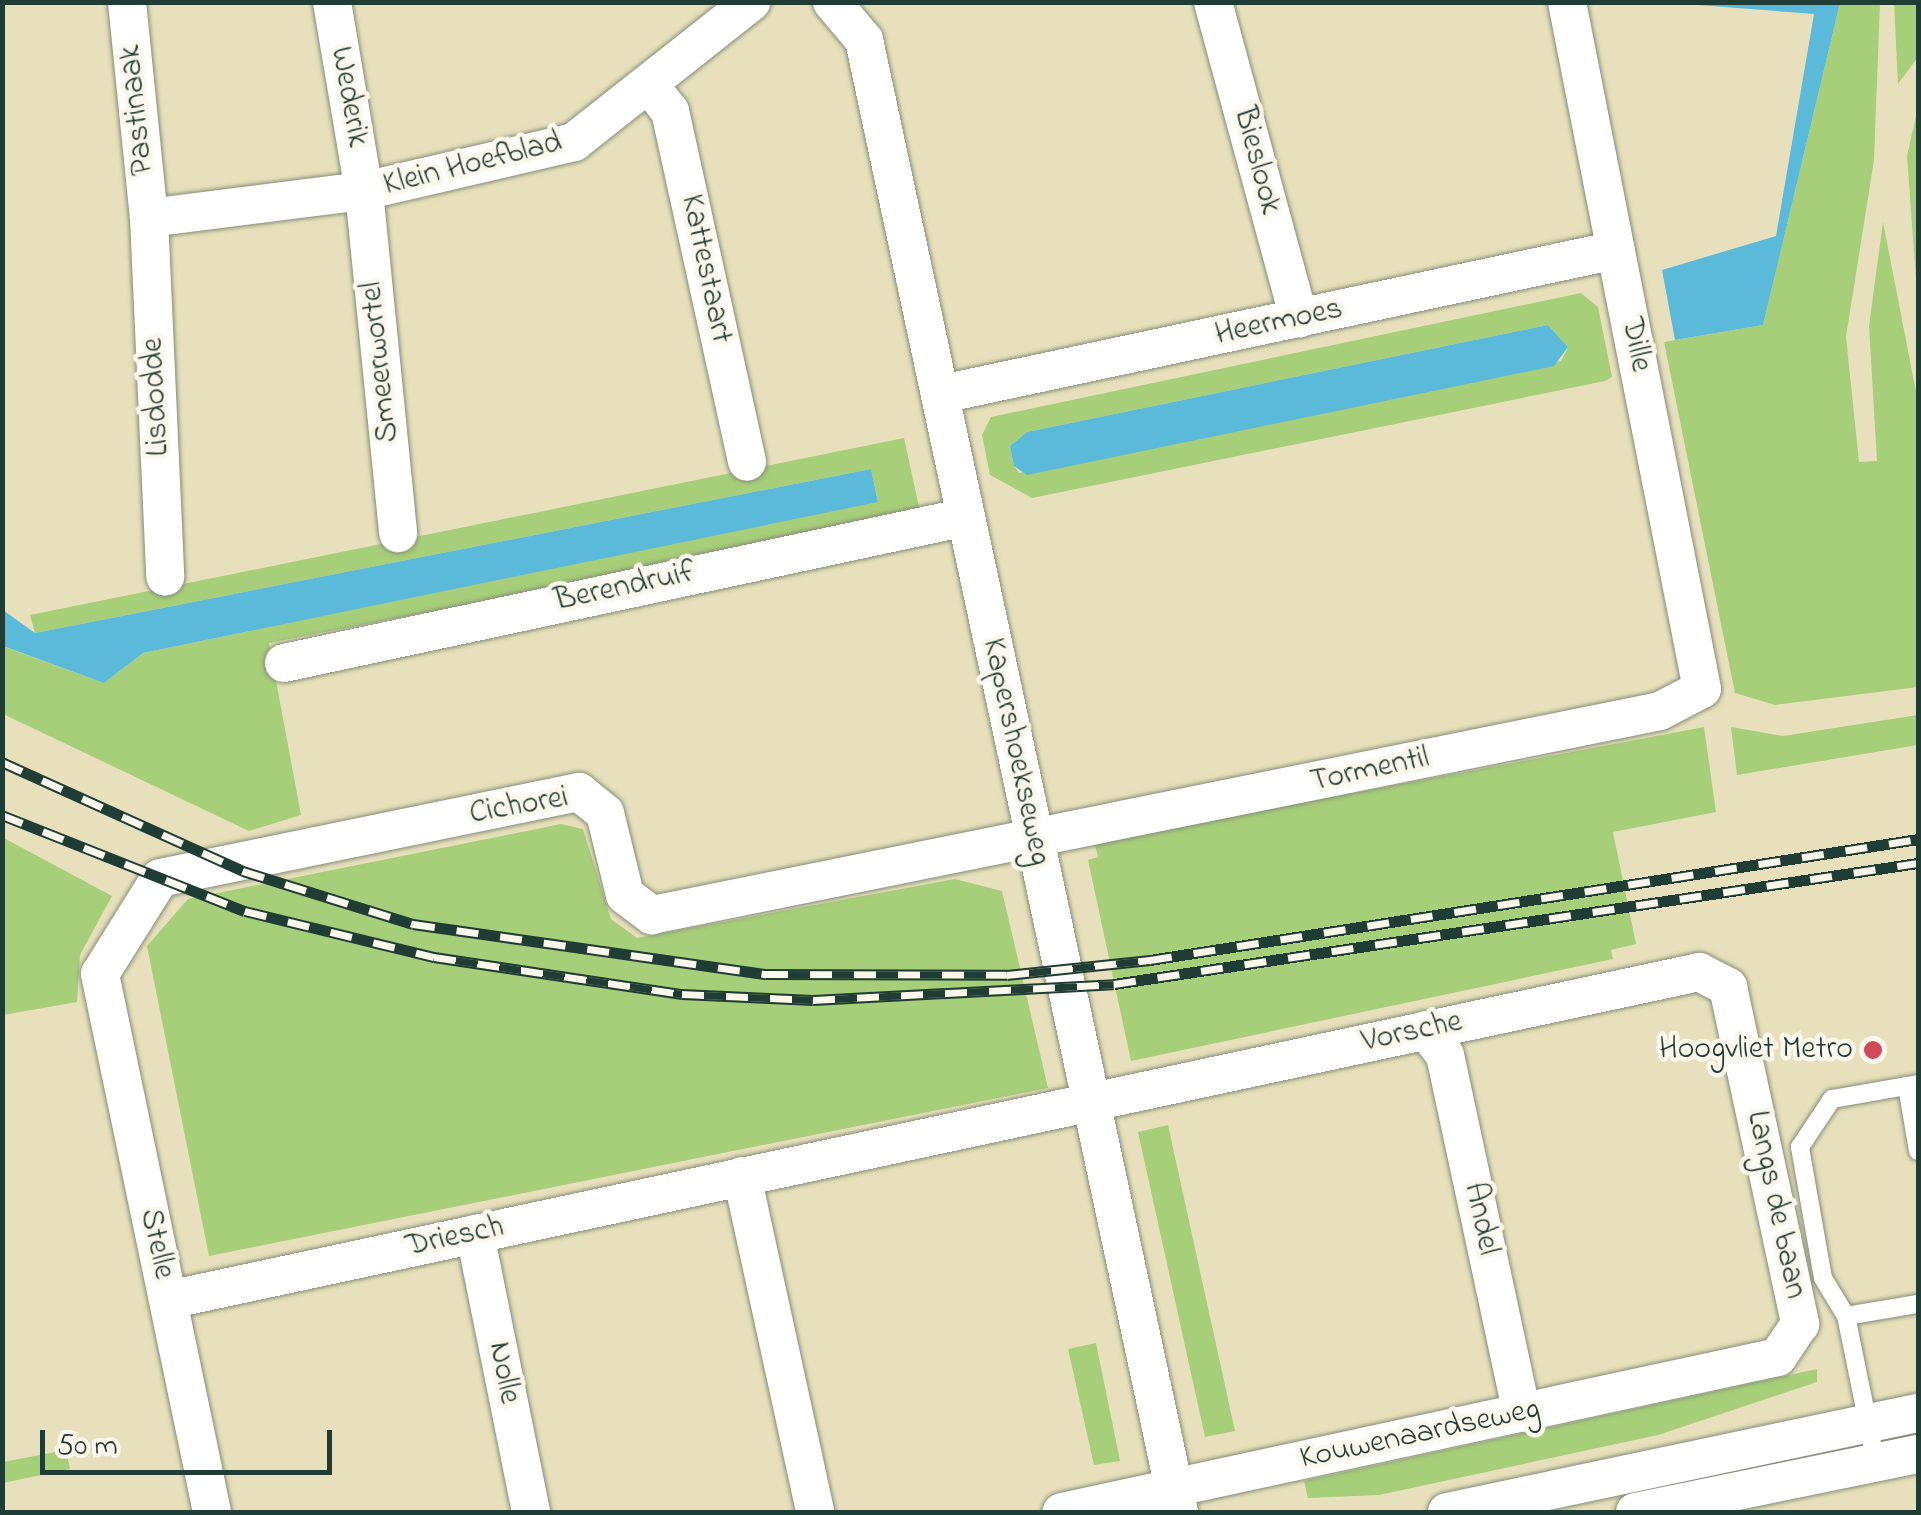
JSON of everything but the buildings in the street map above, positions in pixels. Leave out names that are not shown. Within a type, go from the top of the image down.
[{"type":"street","name":"Pastinaak","points":[[127,2],[149,218]]},
{"type":"street","name":"Wederik","points":[[332,2],[364,192]]},
{"type":"street","name":"Klein Hoefblad","points":[[149,218],[364,192],[574,142],[751,2]]},
{"type":"street","name":"Kapershoekseweg","points":[[832,2],[864,40],[1176,1499]]},
{"type":"street","name":"Bieslook","points":[[1212,2],[1298,319]]},
{"type":"street","name":"Dille","points":[[1566,2],[1702,688]]},
{"type":"street","name":"Kattestaart","points":[[648,84],[670,111],[747,462]]},
{"type":"street","name":"Smeerwortel","points":[[364,192],[398,533]]},
{"type":"street","name":"Lisdodde","points":[[149,218],[165,577]]},
{"type":"street","name":"Heermoes","points":[[942,394],[1616,250]]},
{"type":"street","name":"Berendruif","points":[[284,663],[966,517]]},
{"type":"street","name":"Tormentil","points":[[1033,841],[1660,711],[1702,688]]},
{"type":"street","name":"Cichorei","points":[[100,974],[160,878],[579,792],[605,814],[625,895],[652,915],[1033,841]]},
{"type":"street","name":"Vorsche","points":[[1090,1100],[1699,972],[1728,987]]},
{"type":"street","name":"Stelle","points":[[100,974],[212,1512]]},
{"type":"street","name":"Langs de baan","points":[[1728,987],[1800,1324],[1778,1357]]},
{"type":"street","name":"Andel","points":[[1426,1030],[1445,1054],[1522,1413]]},
{"type":"street","name":"Driesch","points":[[168,1300],[1090,1100]]},
{"type":"street","points":[[742,1176],[815,1512]]},
{"type":"street","name":"Nolle","points":[[475,1234],[531,1512]]},
{"type":"street","name":"Kouwenaardseweg","points":[[1062,1512],[1176,1499],[1522,1413],[1778,1357]]},
{"type":"street","points":[[1447,1512],[1918,1413]]},
{"type":"street","points":[[1635,1512],[1918,1454]]},
{"type":"lane","points":[[1913,1086],[1918,1151]]},
{"type":"lane","name":"Langs de baan","points":[[1868,1424],[1846,1316],[1822,1278],[1802,1136],[1832,1099],[1913,1086]]},
{"type":"lane","points":[[1846,1316],[1918,1304]]},
{"type":"lane","points":[[1868,1424],[1876,1463]]},
{"type":"green space","points":[[1840,3],[1880,3],[1874,160],[1846,337],[1859,462],[1877,461],[1869,326],[1883,222],[1918,402],[1918,687],[1775,705],[1735,693],[1664,342],[1763,325]]},
{"type":"green space","points":[[1894,3],[1918,3],[1918,57],[1898,84]]},
{"type":"green space","points":[[1918,107],[1918,306],[1907,156]]},
{"type":"green space","points":[[1581,293],[1598,307],[1612,377],[1032,498],[990,475],[982,435],[991,417]],"holes":[[[1548,325],[1568,347],[1561,361],[1019,473],[1010,446],[1027,432]]]},
{"type":"green space","points":[[904,438],[921,516],[269,643],[301,815],[249,831],[3,714],[2,646],[104,683],[143,653],[878,501],[871,469],[35,633],[30,615]]},
{"type":"green space","points":[[1918,715],[1918,745],[1737,775],[1731,727],[1783,736]]},
{"type":"green space","points":[[1704,727],[1716,812],[1613,832],[1636,944],[1611,950],[1613,959],[1131,1061],[1088,860],[1098,857],[1094,842]]},
{"type":"green space","points":[[561,824],[583,829],[611,919],[637,938],[955,879],[1002,891],[1048,1088],[209,1256],[147,946],[188,899]]},
{"type":"green space","points":[[2,837],[112,896],[80,955],[77,1002],[3,1015]]},
{"type":"green space","points":[[1168,1125],[1235,1431],[1205,1437],[1138,1132]]},
{"type":"green space","points":[[1096,1343],[1120,1461],[1094,1465],[1068,1349]]},
{"type":"green space","points":[[1817,1369],[1817,1382],[1658,1435],[1379,1495],[1308,1498],[1304,1481]]},
{"type":"green space","points":[[66,1450],[70,1469],[3,1483],[3,1462]]},
{"type":"water","points":[[1672,3],[1840,3],[1763,325],[1675,340],[1662,270],[1776,236],[1814,14]]},
{"type":"water","points":[[1548,325],[1568,347],[1554,366],[1027,475],[1014,466],[1010,446],[1027,432]]},
{"type":"water","points":[[871,469],[878,502],[143,653],[104,683],[3,646],[3,610],[35,633]]},
{"type":"railway","points":[[2,762],[243,871],[413,924],[766,974],[1007,975],[1150,960],[1918,839]]},
{"type":"railway","points":[[2,815],[245,911],[434,957],[682,994],[813,1000],[1114,984],[1918,863]]},
{"type":"place","name":"Hoogvliet Metro","points":[[1873,1050]]}]
